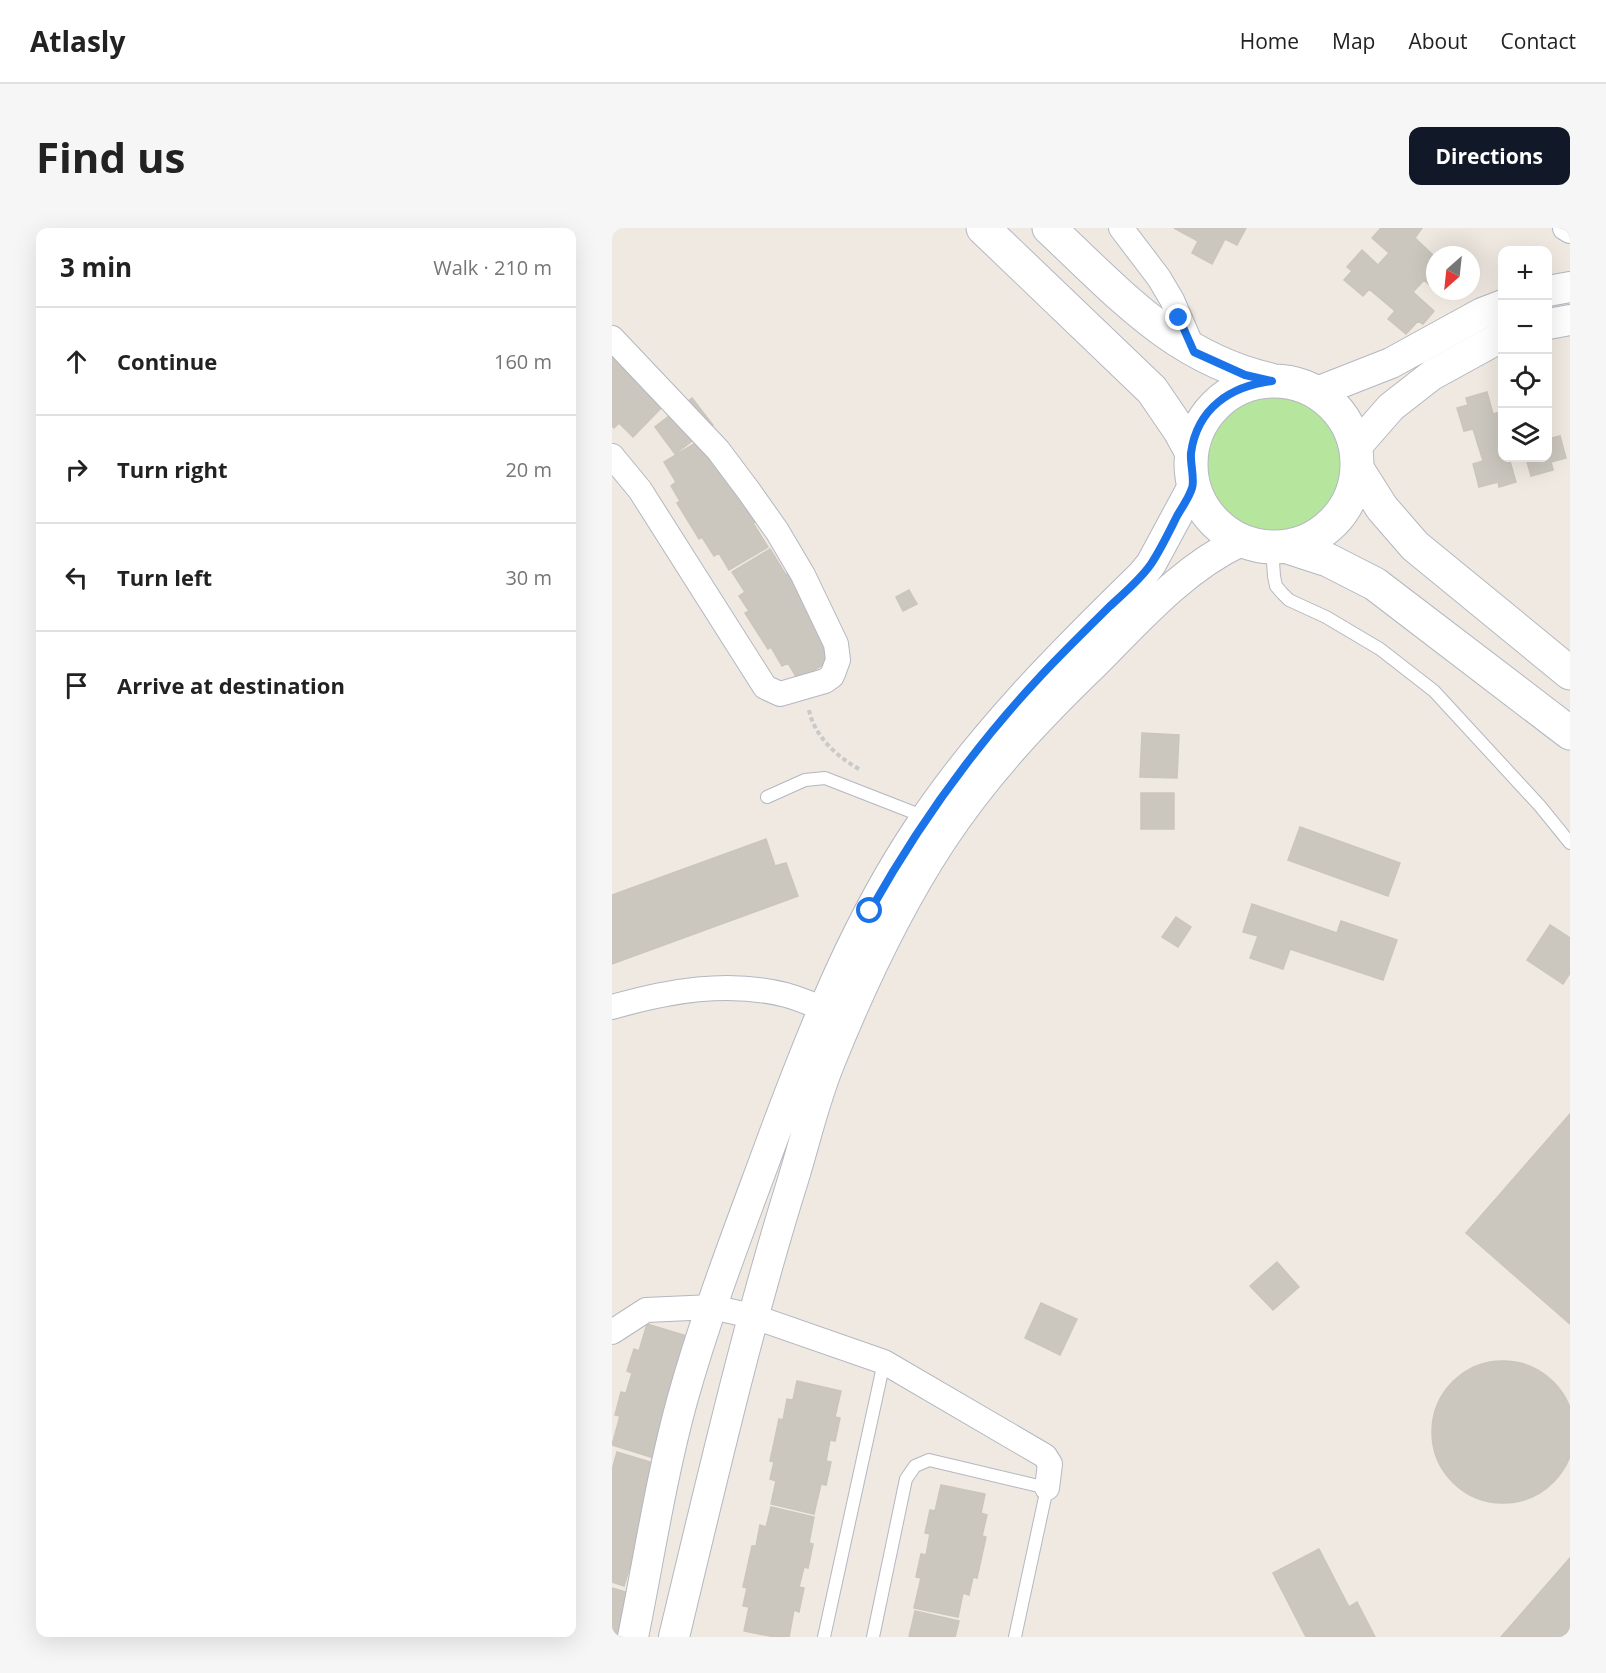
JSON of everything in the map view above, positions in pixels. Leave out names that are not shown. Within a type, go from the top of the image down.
[{"type":"main road","points":[[983,228],[1152,390],[1176,424],[1191,451]]},
{"type":"main road","points":[[1049,228],[1149,322],[1194,352],[1245,375],[1295,384],[1317,392],[1335,406],[1348,425],[1357,458],[1378,501],[1398,528],[1433,562],[1570,673]]},
{"type":"main road","points":[[1117,355],[1149,322]]},
{"type":"main road","points":[[1272,381],[1244,387],[1219,401],[1196,433],[1191,451],[1193,486],[1200,503],[1211,518],[1224,531],[1241,541],[1280,547],[1352,571],[1375,584],[1570,733]]},
{"type":"main road","points":[[1280,547],[1314,537],[1336,520],[1351,496],[1357,458]]},
{"type":"main road","points":[[1400,603],[1433,562]]},
{"type":"street","points":[[1121,228],[1159,278],[1172,300],[1194,352]]},
{"type":"street","points":[[1565,228],[1570,231]]},
{"type":"street","points":[[1552,290],[1570,287]]},
{"type":"street","points":[[1317,392],[1391,363],[1482,313],[1498,307]]},
{"type":"street","points":[[1552,323],[1570,320]]},
{"type":"street","points":[[612,338],[718,450],[777,531],[821,609],[838,652],[836,668],[832,676],[818,685],[780,694],[771,691],[759,682],[645,497],[612,456]]},
{"type":"street","points":[[1357,458],[1391,407],[1432,375],[1498,339]]},
{"type":"street","points":[[633,1637],[675,1430],[712,1307],[742,1221],[881,916],[965,763],[1000,720],[1151,564],[1193,486]]},
{"type":"street","points":[[928,830],[987,778],[1059,698],[1177,581],[1209,558],[1241,541]]},
{"type":"street","points":[[612,1007],[661,995],[719,988],[753,988],[787,995],[836,1014]]},
{"type":"street","points":[[674,1637],[752,1316],[828,1066],[836,1014]]},
{"type":"street","points":[[612,1332],[646,1310],[712,1307],[752,1316],[884,1362],[1045,1456],[1050,1464],[1047,1488]]},
{"type":"lane","points":[[1280,547],[1274,576],[1276,586],[1282,593],[1289,600],[1326,617],[1380,649],[1434,692],[1540,806],[1570,843]]},
{"type":"lane","points":[[767,797],[805,780],[825,778],[928,830]]},
{"type":"lane","points":[[824,1637],[884,1362]]},
{"type":"lane","points":[[873,1637],[906,1479],[915,1466],[929,1460],[1047,1488],[1015,1637]]},
{"type":"path","points":[[804,688],[810,719],[827,745],[865,772]]},
{"type":"green space","points":[[1275,397],[1301,402],[1323,416],[1337,438],[1342,464],[1337,490],[1323,512],[1301,526],[1275,531],[1249,526],[1227,512],[1213,490],[1208,464],[1213,438],[1227,416],[1249,402]]},
{"type":"building","points":[[1174,228],[1246,228],[1237,245],[1225,239],[1212,264],[1192,253],[1198,241]]},
{"type":"building","points":[[1381,228],[1422,228],[1415,238],[1426,248],[1426,282],[1424,280],[1413,292],[1434,311],[1423,324],[1418,321],[1406,334],[1388,319],[1395,311],[1369,289],[1363,296],[1344,280],[1352,271],[1347,267],[1362,250],[1378,265],[1389,253],[1372,238]]},
{"type":"building","points":[[612,348],[664,405],[633,437],[619,423],[614,428],[612,426]]},
{"type":"building","points":[[1487,392],[1493,414],[1498,412],[1498,462],[1510,462],[1516,482],[1499,487],[1498,482],[1479,487],[1473,464],[1483,461],[1473,429],[1464,431],[1457,408],[1468,405],[1466,398]]},
{"type":"building","points":[[692,398],[713,425],[675,454],[655,427]]},
{"type":"building","points":[[1560,436],[1566,458],[1552,462],[1552,438]]},
{"type":"building","points":[[702,439],[741,503],[745,500],[758,521],[753,523],[768,547],[729,570],[719,553],[714,556],[702,537],[699,539],[677,503],[680,501],[671,486],[676,482],[664,462]]},
{"type":"building","points":[[1527,462],[1551,462],[1553,470],[1531,476]]},
{"type":"building","points":[[770,549],[786,575],[791,572],[803,592],[799,595],[836,657],[798,680],[788,663],[782,666],[771,647],[768,649],[745,613],[749,611],[739,596],[745,592],[732,572]]},
{"type":"building","points":[[909,590],[917,604],[903,611],[896,597]]},
{"type":"building","points":[[1142,733],[1179,735],[1177,778],[1140,777]]},
{"type":"building","points":[[1141,793],[1174,793],[1174,829],[1141,829]]},
{"type":"building","points":[[1300,827],[1400,863],[1388,896],[1288,860]]},
{"type":"building","points":[[766,839],[775,866],[786,863],[798,896],[612,964],[612,895]]},
{"type":"building","points":[[1252,904],[1337,933],[1341,921],[1397,940],[1383,980],[1290,949],[1283,969],[1250,958],[1258,936],[1243,932]]},
{"type":"building","points":[[1176,917],[1191,927],[1178,947],[1162,937]]},
{"type":"building","points":[[1550,925],[1570,938],[1570,973],[1563,984],[1527,960]]},
{"type":"building","points":[[1570,1114],[1570,1324],[1466,1233]]},
{"type":"building","points":[[1277,1262],[1299,1287],[1273,1310],[1250,1286]]},
{"type":"building","points":[[1041,1303],[1077,1319],[1060,1355],[1025,1338]]},
{"type":"building","points":[[647,1324],[690,1337],[654,1458],[612,1445],[620,1416],[615,1415],[621,1392],[626,1393],[632,1373],[627,1371],[634,1349],[639,1351]]},
{"type":"building","points":[[1503,1361],[1530,1366],[1553,1382],[1569,1405],[1574,1432],[1569,1459],[1553,1482],[1530,1498],[1503,1503],[1476,1498],[1453,1482],[1437,1459],[1432,1432],[1437,1405],[1453,1382],[1476,1366]]},
{"type":"building","points":[[797,1381],[841,1391],[835,1417],[840,1418],[835,1441],[830,1440],[826,1461],[831,1462],[826,1485],[821,1484],[814,1514],[771,1504],[776,1481],[770,1479],[774,1462],[770,1461],[779,1419],[783,1420],[787,1399],[793,1400]]},
{"type":"building","points":[[617,1452],[660,1465],[637,1565],[631,1563],[624,1586],[612,1582],[612,1470]]},
{"type":"building","points":[[941,1485],[985,1494],[981,1513],[987,1515],[982,1536],[986,1537],[977,1578],[973,1577],[969,1595],[963,1593],[958,1617],[914,1608],[921,1578],[916,1577],[921,1554],[926,1555],[930,1534],[925,1533],[930,1510],[935,1511]]},
{"type":"building","points":[[771,1507],[814,1517],[809,1543],[813,1544],[808,1568],[804,1567],[799,1587],[804,1588],[799,1612],[794,1610],[789,1637],[775,1637],[744,1631],[749,1607],[743,1606],[747,1588],[743,1587],[752,1546],[756,1546],[760,1525],[766,1527]]},
{"type":"building","points":[[1319,1549],[1349,1607],[1357,1602],[1375,1637],[1306,1637],[1273,1573]]},
{"type":"building","points":[[1570,1558],[1570,1637],[1501,1637]]},
{"type":"building","points":[[612,1588],[629,1593],[627,1637],[612,1637]]},
{"type":"building","points":[[915,1611],[959,1621],[955,1637],[909,1637]]},
{"type":"route","points":[[870,911],[918,829],[965,763],[1037,680],[1151,564],[1193,486],[1191,451],[1196,433],[1206,416],[1219,401],[1235,390],[1253,383],[1272,381],[1245,375],[1194,352],[1179,318]]}]
